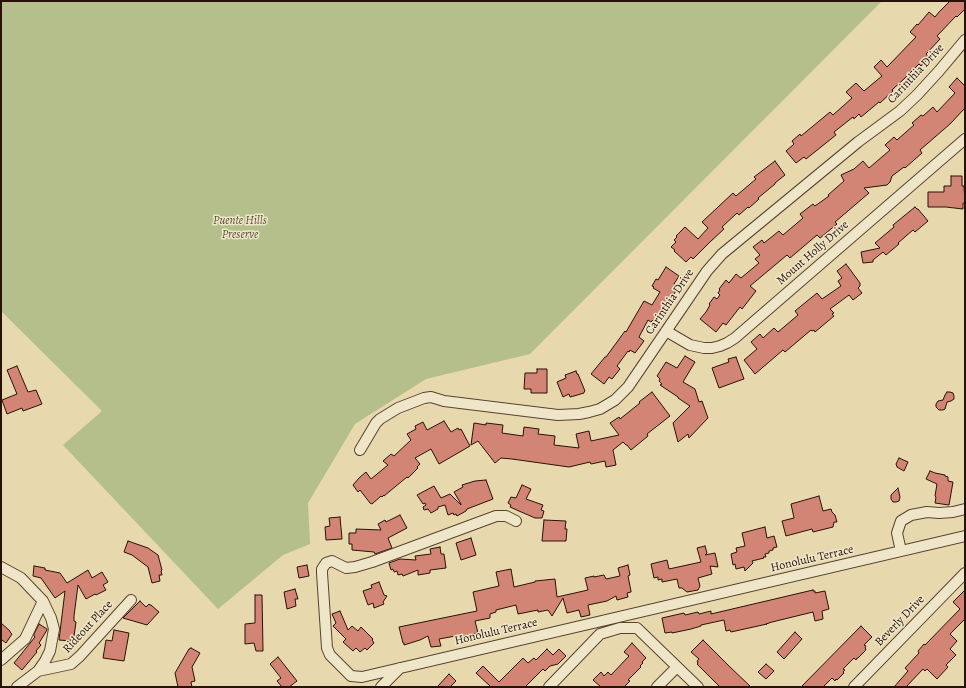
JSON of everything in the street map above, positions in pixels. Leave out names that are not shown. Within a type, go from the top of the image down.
[{"type":"street","name":"Carinthia Drive","points":[[360,450],[380,419],[398,408],[424,398],[431,397],[444,401],[558,415],[579,414],[600,409],[615,400],[628,387],[707,271],[722,254],[858,142],[900,111],[917,95],[965,40]]},
{"type":"street","name":"Mount Holly Drive","points":[[666,331],[690,345],[704,348],[720,346],[735,338],[965,139]]},
{"type":"street","points":[[901,552],[898,533],[901,521],[911,515],[927,512],[954,512],[965,508]]},
{"type":"street","name":"Honolulu Terrace","points":[[516,521],[506,516],[496,516],[386,557],[351,568],[346,568],[332,561],[326,563],[322,573],[327,648],[330,655],[349,674],[354,677],[362,677],[965,536]]},
{"type":"street","points":[[1,567],[21,578],[43,601],[51,618],[54,629],[50,651],[45,661],[38,671],[17,687]]},
{"type":"street","name":"Beverly Drive","points":[[854,687],[965,573]]},
{"type":"street","name":"Rideout Place","points":[[38,671],[71,664],[131,600]]},
{"type":"street","points":[[1,660],[25,639],[43,601]]},
{"type":"street","points":[[549,687],[600,634],[620,628],[637,628],[698,687]]},
{"type":"street","points":[[658,687],[677,667]]},
{"type":"street","points":[[382,687],[400,668]]},
{"type":"green space","name":"Puente Hills Preserve","points":[[1,1],[882,1],[530,354],[426,379],[355,424],[308,503],[310,544],[283,555],[218,609],[63,445],[102,411],[1,311]]},
{"type":"building","points":[[950,1],[965,1],[965,9],[957,17],[956,16],[937,36],[940,39],[926,54],[929,58],[921,66],[919,64],[880,103],[879,102],[861,117],[859,114],[854,119],[853,117],[834,132],[836,135],[806,159],[804,157],[796,163],[786,151],[794,144],[792,141],[800,134],[801,136],[830,112],[833,115],[852,98],[846,92],[856,83],[864,91],[882,76],[874,67],[881,60],[887,67],[916,37],[910,32],[917,24],[918,25],[929,12],[935,17]]},
{"type":"building","points":[[957,78],[965,86],[965,108],[950,124],[920,150],[922,153],[905,168],[904,167],[892,176],[887,185],[864,188],[869,193],[835,222],[837,224],[820,238],[817,235],[790,258],[787,255],[750,286],[756,291],[742,309],[740,307],[726,325],[723,323],[716,332],[700,319],[706,312],[714,297],[717,299],[720,295],[718,293],[720,290],[719,289],[726,280],[729,283],[736,274],[741,278],[759,263],[755,259],[760,255],[753,247],[762,240],[764,243],[779,231],[783,235],[803,218],[800,214],[813,204],[815,206],[829,196],[828,195],[844,181],[841,175],[854,169],[863,161],[869,168],[890,150],[885,145],[894,137],[897,140],[914,125],[912,123],[933,107],[937,112],[955,93],[949,87]]},
{"type":"building","points":[[775,161],[785,175],[758,198],[759,199],[749,208],[748,207],[739,215],[737,213],[722,227],[724,229],[693,259],[691,257],[686,262],[674,251],[675,250],[671,247],[676,242],[674,240],[685,227],[698,239],[708,228],[702,222],[733,193],[736,196],[756,179],[754,177]]},
{"type":"building","points":[[951,176],[962,176],[965,203],[963,203],[963,209],[928,207],[928,192],[944,192],[944,186],[951,186]]},
{"type":"building","points":[[915,207],[928,221],[915,232],[913,230],[886,255],[883,252],[873,260],[873,262],[863,263],[861,252],[880,248],[875,243],[894,227],[893,225]]},
{"type":"building","points":[[846,264],[860,283],[858,288],[862,293],[853,300],[849,295],[830,309],[834,313],[832,314],[834,316],[815,332],[814,330],[811,330],[785,352],[783,350],[755,374],[744,360],[757,349],[751,342],[760,334],[763,338],[774,328],[778,332],[798,315],[795,311],[817,293],[822,299],[841,286],[838,281],[842,278],[837,271]]},
{"type":"building","points":[[666,267],[679,276],[674,284],[676,285],[674,287],[677,289],[657,322],[653,320],[651,322],[648,320],[639,337],[644,341],[635,353],[630,350],[629,352],[628,351],[617,366],[620,369],[612,379],[609,377],[604,384],[591,374],[606,357],[625,331],[626,332],[644,301],[652,305],[660,292],[652,286],[656,279],[658,280]]},
{"type":"building","points":[[685,356],[695,362],[683,382],[695,389],[699,402],[702,401],[708,418],[689,438],[688,434],[678,442],[673,423],[690,406],[660,385],[662,384],[657,376],[666,362],[677,368]]},
{"type":"building","points":[[736,357],[744,379],[719,388],[712,368],[729,362],[728,359]]},
{"type":"building","points":[[17,366],[28,392],[36,390],[42,404],[23,411],[22,408],[7,414],[2,400],[17,394],[7,370]]},
{"type":"building","points":[[537,369],[547,369],[547,393],[531,393],[531,389],[524,389],[525,373],[537,373]]},
{"type":"building","points":[[576,371],[585,391],[584,393],[570,397],[569,394],[563,397],[557,382],[566,378],[565,375]]},
{"type":"building","points":[[652,392],[670,416],[647,434],[648,436],[631,450],[623,442],[613,450],[616,465],[606,467],[605,461],[591,464],[590,462],[569,467],[501,458],[495,463],[478,441],[471,445],[474,423],[486,425],[486,423],[503,425],[502,433],[523,436],[524,427],[539,429],[538,434],[555,436],[554,445],[579,448],[576,434],[589,431],[591,441],[619,435],[610,423],[619,417],[620,419]]},
{"type":"building","points":[[947,392],[953,393],[954,399],[947,402],[945,409],[939,410],[936,407],[936,404],[938,401],[943,400]]},
{"type":"building","points":[[444,421],[451,432],[458,428],[459,430],[461,429],[470,446],[439,464],[431,449],[415,458],[420,464],[417,467],[418,468],[408,478],[407,477],[372,504],[360,490],[358,492],[353,485],[359,478],[366,472],[371,479],[388,465],[383,461],[391,454],[394,456],[411,440],[407,434],[416,429],[415,426],[423,422],[427,430]]},
{"type":"building","points":[[899,458],[908,462],[904,471],[897,467],[896,464]]},
{"type":"building","points":[[930,471],[945,475],[948,477],[948,481],[953,482],[949,505],[935,503],[937,484],[926,479]]},
{"type":"building","points":[[486,480],[493,499],[467,509],[457,516],[453,513],[448,515],[445,505],[438,507],[438,509],[431,513],[428,509],[424,510],[423,507],[426,505],[425,503],[423,504],[417,495],[434,486],[441,498],[450,494],[461,505],[454,492],[463,487],[462,485],[475,481]]},
{"type":"building","points":[[522,485],[531,489],[526,499],[543,505],[541,510],[544,511],[542,518],[535,518],[510,507],[511,505],[508,503],[511,497],[516,498]]},
{"type":"building","points":[[898,488],[900,497],[899,501],[893,502],[891,495]]},
{"type":"building","points":[[819,496],[823,511],[831,509],[835,515],[837,522],[834,522],[833,527],[813,532],[812,529],[786,536],[782,521],[794,518],[791,504]]},
{"type":"building","points":[[400,515],[407,528],[388,538],[392,548],[375,554],[374,552],[352,550],[352,544],[349,544],[349,533],[356,533],[356,529],[381,530],[378,524]]},
{"type":"building","points":[[340,517],[342,539],[326,540],[325,527],[330,526],[329,518]]},
{"type":"building","points":[[544,520],[566,521],[566,541],[542,541]]},
{"type":"building","points":[[765,527],[767,538],[774,536],[777,547],[765,554],[766,557],[752,561],[753,563],[745,571],[744,567],[736,569],[735,564],[733,565],[731,554],[737,552],[736,548],[745,546],[742,533]]},
{"type":"building","points":[[471,538],[476,555],[461,560],[456,543]]},
{"type":"building","points":[[128,541],[148,548],[158,555],[162,570],[162,575],[159,575],[160,581],[152,583],[148,567],[132,555],[124,552]]},
{"type":"building","points":[[705,546],[707,553],[705,555],[715,553],[718,567],[710,566],[712,574],[698,578],[700,586],[698,590],[687,592],[682,588],[679,588],[677,579],[662,582],[662,579],[658,580],[658,577],[654,578],[651,564],[667,560],[669,569],[701,562],[697,548]]},
{"type":"building","points":[[440,547],[441,554],[444,554],[446,568],[430,570],[430,573],[418,575],[418,570],[403,576],[402,574],[398,575],[397,571],[394,572],[393,569],[391,570],[389,563],[400,559],[416,560],[415,556],[431,554],[430,549]]},
{"type":"building","points":[[307,565],[309,576],[299,578],[297,567]]},
{"type":"building","points":[[628,565],[630,575],[628,576],[631,592],[627,593],[628,597],[617,600],[616,596],[607,601],[588,605],[590,615],[581,617],[579,610],[567,613],[563,598],[552,616],[548,610],[538,612],[538,610],[518,614],[516,605],[496,610],[496,612],[490,614],[490,618],[475,621],[478,633],[471,634],[471,636],[461,638],[461,635],[439,639],[441,646],[431,647],[428,636],[404,645],[403,643],[399,627],[477,611],[473,592],[499,586],[496,572],[511,569],[514,587],[535,581],[555,579],[557,597],[588,590],[585,578],[604,575],[606,579],[620,576],[618,568]]},
{"type":"building","points":[[34,566],[60,573],[67,583],[88,570],[92,578],[102,572],[108,582],[103,585],[106,590],[86,599],[78,585],[74,616],[74,621],[76,622],[74,636],[72,635],[71,641],[59,640],[65,591],[55,598],[41,578],[33,576]]},
{"type":"building","points":[[379,582],[384,595],[387,596],[383,602],[384,604],[374,608],[373,603],[368,605],[363,591],[372,588],[371,585]]},
{"type":"building","points":[[295,589],[298,599],[295,599],[296,606],[287,609],[284,592]]},
{"type":"building","points":[[813,590],[815,593],[825,591],[829,609],[822,611],[823,619],[815,621],[813,612],[731,632],[730,630],[726,631],[724,620],[701,625],[691,629],[665,633],[662,618],[684,613],[685,615],[698,612],[699,614],[711,611],[711,614]]},
{"type":"building","points":[[965,590],[965,619],[950,634],[957,641],[950,649],[956,655],[946,665],[948,667],[937,679],[927,669],[925,671],[923,669],[906,687],[894,687],[908,671],[905,668],[919,653],[918,651],[960,609],[953,602]]},
{"type":"building","points":[[255,595],[262,595],[263,651],[256,651],[254,643],[245,644],[245,624],[255,623]]},
{"type":"building","points":[[140,601],[146,607],[149,604],[159,612],[147,625],[123,618]]},
{"type":"building","points":[[340,611],[348,630],[352,626],[358,631],[361,627],[373,639],[372,640],[374,643],[367,650],[365,648],[360,652],[356,648],[353,651],[343,642],[346,639],[333,626],[336,623],[332,614]]},
{"type":"building","points":[[1,623],[12,634],[6,643],[2,640],[1,641]]},
{"type":"building","points":[[39,624],[47,630],[39,643],[41,645],[36,651],[37,652],[22,670],[14,663],[35,637],[34,634]]},
{"type":"building","points":[[861,626],[872,637],[864,645],[866,646],[865,651],[856,660],[854,658],[843,669],[845,670],[843,672],[844,673],[835,681],[832,678],[823,687],[801,687]]},
{"type":"building","points":[[114,630],[129,633],[124,661],[103,658],[106,640],[112,641]]},
{"type":"building","points":[[795,632],[802,639],[784,659],[777,652]]},
{"type":"building","points":[[703,640],[751,687],[720,687],[697,664],[699,659],[691,652]]},
{"type":"building","points":[[632,643],[646,658],[642,662],[641,667],[628,680],[630,681],[624,687],[601,687],[593,680],[601,672],[604,676],[608,672],[611,675],[629,656],[624,652]]},
{"type":"building","points":[[191,648],[200,653],[192,667],[195,681],[191,682],[192,687],[178,687],[175,673]]},
{"type":"building","points":[[547,649],[553,655],[559,649],[566,656],[558,664],[550,666],[545,671],[543,669],[525,687],[491,687],[476,673],[483,666],[499,682],[523,658],[528,663],[534,658],[536,660]]},
{"type":"building","points":[[278,657],[297,681],[289,687],[282,687],[277,681],[281,678],[270,664]]},
{"type":"building","points":[[766,664],[774,671],[766,679],[758,672]]},
{"type":"building","points":[[449,674],[456,681],[450,687],[437,687]]}]
